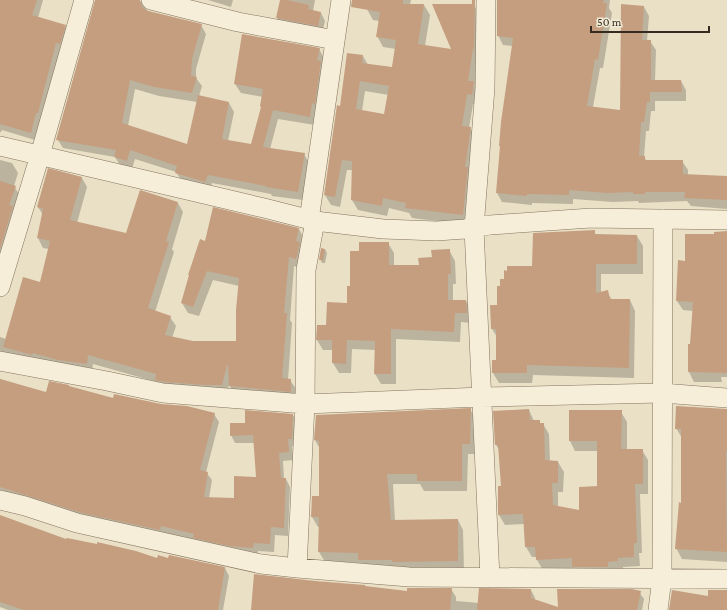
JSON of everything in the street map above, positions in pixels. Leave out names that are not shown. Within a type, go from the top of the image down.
[{"type":"street","points":[[0,287],[40,155],[84,0]]},
{"type":"street","points":[[151,0],[238,22],[335,40]]},
{"type":"street","points":[[297,568],[305,404],[306,270],[341,0]]},
{"type":"street","points":[[486,0],[485,88],[474,228],[490,578]]},
{"type":"street","points":[[0,146],[264,208],[312,221],[383,230],[437,231],[490,225],[591,218],[727,220]]},
{"type":"street","points":[[658,610],[662,578],[663,219]]},
{"type":"street","points":[[0,361],[164,393],[305,404],[482,397],[662,393],[727,398]]},
{"type":"street","points":[[0,500],[25,506],[77,523],[261,564],[297,568],[409,577],[727,579]]},
{"type":"building","points":[[0,0],[37,0],[32,15],[66,25],[60,44],[56,43],[38,113],[36,113],[31,133],[0,124]]},
{"type":"building","points":[[95,0],[140,0],[143,8],[148,11],[202,24],[192,59],[191,76],[197,77],[192,93],[154,87],[130,80],[122,123],[187,144],[198,95],[229,102],[222,139],[251,144],[261,107],[263,89],[234,84],[242,34],[320,48],[317,60],[321,61],[315,104],[312,103],[310,117],[273,110],[263,147],[305,153],[298,192],[208,175],[205,182],[175,173],[177,166],[130,150],[127,161],[114,157],[116,150],[56,140]]},
{"type":"building","points":[[280,0],[309,5],[308,9],[321,12],[318,26],[276,18]]},
{"type":"building","points":[[352,0],[403,0],[403,4],[424,4],[418,44],[451,49],[432,4],[472,4],[472,0],[475,0],[474,49],[468,81],[474,81],[472,95],[467,94],[462,126],[471,127],[465,167],[468,167],[463,215],[405,208],[406,203],[383,198],[382,206],[351,200],[352,161],[342,160],[335,197],[324,195],[337,105],[340,106],[347,53],[363,55],[362,63],[392,67],[396,40],[376,37],[380,12],[351,7]],"holes":[[[360,81],[389,86],[384,114],[356,109]]]},
{"type":"building","points":[[497,0],[604,0],[603,3],[607,3],[598,60],[595,59],[587,106],[620,110],[621,4],[644,6],[642,40],[651,40],[651,80],[681,80],[682,92],[650,92],[650,102],[647,102],[644,122],[641,122],[639,156],[645,156],[645,160],[683,160],[683,174],[727,176],[727,200],[684,198],[685,192],[645,192],[645,194],[633,194],[633,192],[607,193],[569,190],[569,195],[527,194],[527,196],[496,193],[501,122],[513,38],[497,36]]},
{"type":"building","points":[[48,168],[82,177],[70,220],[126,233],[140,190],[178,202],[166,241],[169,242],[148,308],[171,316],[165,335],[193,341],[236,341],[236,310],[239,278],[207,271],[193,307],[181,303],[188,275],[200,239],[205,241],[213,207],[299,228],[296,241],[300,242],[296,259],[289,257],[284,313],[287,313],[282,378],[291,379],[291,392],[229,386],[228,365],[222,385],[165,382],[155,380],[156,374],[88,355],[87,364],[58,360],[33,353],[32,355],[3,347],[23,277],[40,282],[50,241],[37,238],[43,209],[37,207]]},
{"type":"building","points":[[0,181],[16,186],[9,205],[13,206],[0,249]]},
{"type":"building","points":[[595,230],[595,234],[637,235],[637,264],[596,264],[596,293],[608,290],[610,299],[630,299],[629,368],[527,365],[527,373],[492,373],[492,360],[496,360],[496,329],[491,329],[490,305],[497,305],[497,286],[500,286],[500,279],[504,279],[504,270],[507,271],[507,266],[532,266],[533,233]]},
{"type":"building","points":[[727,231],[727,373],[688,372],[688,344],[690,344],[693,302],[676,301],[678,260],[685,261],[685,234],[714,234],[714,232]]},
{"type":"building","points":[[359,242],[389,242],[389,265],[419,265],[418,258],[432,257],[431,250],[450,249],[451,274],[448,274],[448,300],[466,300],[467,313],[455,313],[454,332],[391,329],[391,374],[374,374],[375,341],[347,340],[346,364],[332,363],[332,340],[316,340],[317,325],[326,325],[327,302],[347,303],[347,286],[350,286],[350,251],[359,251]]},
{"type":"building","points":[[321,248],[325,249],[323,260],[319,260]]},
{"type":"building","points":[[0,379],[46,392],[49,381],[69,385],[113,398],[114,394],[161,404],[187,406],[215,413],[200,470],[208,472],[204,497],[234,498],[234,476],[256,477],[253,435],[230,436],[230,423],[245,423],[245,410],[293,414],[292,439],[288,439],[289,452],[279,453],[281,478],[286,478],[284,528],[271,527],[270,544],[254,543],[253,548],[229,546],[193,538],[194,534],[161,526],[160,530],[82,513],[0,487]]},
{"type":"building","points":[[676,406],[727,409],[727,552],[675,549],[679,502],[681,503],[681,429],[675,429]]},
{"type":"building","points":[[471,408],[470,444],[462,444],[462,481],[417,481],[417,474],[387,474],[391,520],[458,519],[458,561],[392,562],[392,560],[358,560],[358,553],[318,552],[319,517],[311,517],[312,496],[319,496],[319,441],[314,440],[316,415]]},
{"type":"building","points":[[529,409],[530,420],[540,420],[540,423],[544,423],[545,460],[558,461],[558,483],[552,483],[553,505],[579,510],[579,487],[597,486],[597,441],[569,441],[569,410],[622,410],[621,449],[643,449],[643,484],[635,484],[637,543],[634,543],[634,557],[618,558],[618,561],[608,562],[608,567],[572,567],[572,558],[536,560],[535,547],[525,547],[523,514],[498,515],[498,486],[501,486],[498,445],[495,445],[493,411]]},
{"type":"building","points":[[0,515],[66,539],[97,544],[97,542],[136,551],[157,558],[158,555],[168,558],[169,555],[225,567],[218,610],[24,610],[0,602]]},
{"type":"building","points":[[254,574],[365,585],[407,591],[407,588],[452,588],[450,610],[251,610]]},
{"type":"building","points":[[479,588],[531,589],[531,598],[558,607],[557,589],[632,589],[641,591],[637,610],[477,610]]},
{"type":"building","points":[[672,590],[708,596],[708,590],[727,590],[727,610],[669,610]]}]
